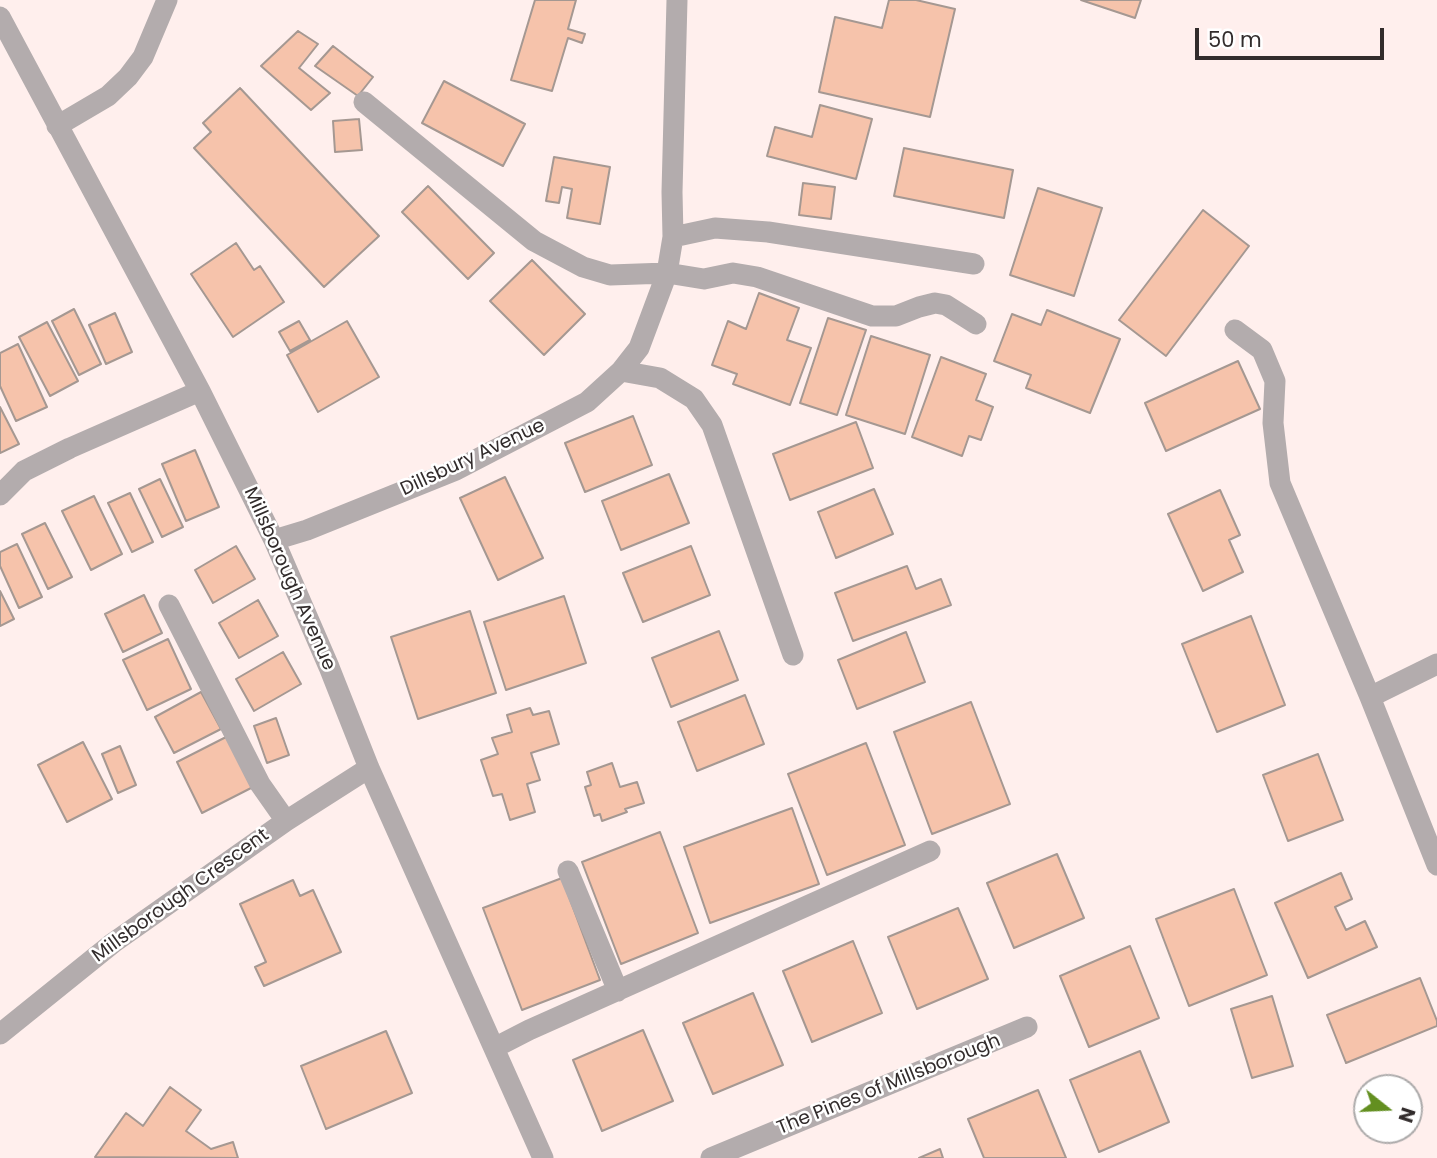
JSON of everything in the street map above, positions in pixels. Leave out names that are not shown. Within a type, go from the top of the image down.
[{"type":"street","points":[[57,126],[108,96],[128,77],[143,57],[167,0]]},
{"type":"street","name":"Dillsbury Avenue","points":[[274,540],[307,530],[456,470],[587,402],[621,371],[639,348],[667,273],[673,237],[677,0]]},
{"type":"street","name":"Millsborough Avenue","points":[[0,17],[200,391],[274,540],[369,768],[543,1158]]},
{"type":"street","points":[[365,102],[534,241],[583,267],[610,275],[667,273],[704,279],[733,273],[757,277],[872,316],[896,316],[935,303],[946,305],[976,324]]},
{"type":"street","points":[[673,237],[715,228],[768,232],[974,264]]},
{"type":"street","points":[[1235,330],[1262,350],[1275,381],[1273,423],[1280,483],[1370,696],[1437,865]]},
{"type":"street","points":[[621,371],[660,378],[694,399],[712,425],[793,655]]},
{"type":"street","points":[[0,495],[24,471],[69,447],[200,391]]},
{"type":"street","points":[[169,605],[261,784],[286,821]]},
{"type":"street","points":[[1370,696],[1437,664]]},
{"type":"street","name":"Millsborough Crescent","points":[[0,1034],[113,943],[286,821],[369,768]]},
{"type":"street","points":[[494,1048],[930,851]]},
{"type":"street","points":[[568,871],[618,992]]},
{"type":"street","name":"The Pines of Millsborough","points":[[711,1158],[1027,1027]]},
{"type":"building","points":[[535,0],[576,0],[568,29],[585,34],[582,43],[568,38],[552,91],[511,80]]},
{"type":"building","points":[[889,0],[916,0],[955,9],[930,117],[819,92],[835,17],[882,28]]},
{"type":"building","points":[[1081,0],[1141,0],[1135,18]]},
{"type":"building","points":[[298,31],[318,44],[299,68],[330,93],[311,110],[261,66]]},
{"type":"building","points":[[333,46],[373,77],[358,96],[315,66]]},
{"type":"building","points":[[444,81],[525,124],[503,166],[422,123]]},
{"type":"building","points":[[240,88],[379,236],[324,287],[194,148],[211,132],[203,123]]},
{"type":"building","points":[[820,105],[872,119],[856,179],[767,156],[775,127],[812,137]]},
{"type":"building","points":[[359,119],[362,150],[335,152],[333,121]]},
{"type":"building","points":[[904,148],[1013,170],[1004,218],[894,196]]},
{"type":"building","points":[[554,157],[610,167],[600,224],[567,218],[572,189],[562,187],[559,203],[546,201]]},
{"type":"building","points":[[803,183],[835,187],[831,219],[799,215]]},
{"type":"building","points":[[428,186],[494,253],[468,279],[402,212]]},
{"type":"building","points":[[1038,188],[1102,208],[1074,296],[1010,275]]},
{"type":"building","points":[[1203,210],[1249,246],[1166,356],[1119,320]]},
{"type":"building","points":[[236,243],[254,270],[260,266],[284,302],[233,337],[191,274]]},
{"type":"building","points":[[532,260],[585,314],[544,355],[490,301]]},
{"type":"building","points":[[759,293],[799,308],[787,340],[811,348],[790,405],[733,384],[737,374],[712,365],[728,321],[746,329]]},
{"type":"building","points":[[74,309],[101,364],[79,375],[52,321]]},
{"type":"building","points":[[1047,310],[1120,339],[1090,413],[1026,388],[1031,375],[994,361],[1012,314],[1041,325]]},
{"type":"building","points":[[115,313],[132,352],[106,364],[89,325]]},
{"type":"building","points":[[828,318],[866,330],[837,415],[800,403]]},
{"type":"building","points":[[299,321],[310,340],[290,351],[279,332]]},
{"type":"building","points":[[347,321],[379,377],[318,412],[287,355]]},
{"type":"building","points":[[47,322],[78,381],[50,396],[19,337]]},
{"type":"building","points":[[871,336],[930,355],[905,434],[846,415]]},
{"type":"building","points":[[18,344],[47,407],[16,421],[0,386],[0,353]]},
{"type":"building","points":[[941,357],[986,374],[976,400],[993,407],[981,440],[969,436],[962,456],[912,437]]},
{"type":"building","points":[[1238,361],[1260,409],[1166,451],[1145,403]]},
{"type":"building","points":[[0,407],[19,444],[0,453]]},
{"type":"building","points":[[633,416],[652,465],[585,492],[565,443]]},
{"type":"building","points":[[856,422],[873,468],[790,500],[773,454]]},
{"type":"building","points":[[195,450],[219,507],[186,521],[162,464]]},
{"type":"building","points":[[669,474],[689,523],[621,550],[602,501]]},
{"type":"building","points":[[505,477],[543,558],[498,580],[460,498]]},
{"type":"building","points":[[160,479],[183,527],[162,537],[139,489]]},
{"type":"building","points":[[874,489],[893,534],[836,558],[818,512]]},
{"type":"building","points":[[1220,490],[1240,535],[1229,540],[1243,572],[1203,591],[1168,514]]},
{"type":"building","points":[[130,493],[153,542],[132,552],[108,503]]},
{"type":"building","points":[[94,496],[122,554],[91,570],[62,511]]},
{"type":"building","points":[[45,523],[72,577],[48,589],[22,534]]},
{"type":"building","points":[[17,544],[42,597],[19,608],[0,566],[0,552]]},
{"type":"building","points":[[236,546],[255,579],[213,603],[195,570]]},
{"type":"building","points":[[691,546],[710,595],[643,622],[623,573]]},
{"type":"building","points":[[907,566],[916,589],[941,579],[951,605],[853,641],[835,593]]},
{"type":"building","points":[[0,591],[14,619],[0,626]]},
{"type":"building","points":[[144,595],[162,633],[123,652],[105,614]]},
{"type":"building","points":[[564,596],[586,663],[506,690],[484,622]]},
{"type":"building","points":[[258,600],[278,636],[239,658],[219,623]]},
{"type":"building","points":[[470,611],[496,693],[418,719],[391,637]]},
{"type":"building","points":[[1251,616],[1285,705],[1217,732],[1182,644]]},
{"type":"building","points":[[719,631],[738,680],[671,707],[652,658]]},
{"type":"building","points":[[906,632],[925,682],[857,709],[838,660]]},
{"type":"building","points":[[168,639],[191,689],[147,710],[123,660]]},
{"type":"building","points":[[283,652],[301,684],[254,711],[236,679]]},
{"type":"building","points":[[201,692],[221,729],[174,753],[155,717]]},
{"type":"building","points":[[745,695],[764,744],[697,771],[678,722]]},
{"type":"building","points":[[971,702],[1010,804],[932,834],[894,732]]},
{"type":"building","points":[[530,708],[533,715],[549,711],[559,744],[531,753],[540,780],[527,784],[535,812],[510,820],[502,794],[493,796],[481,760],[498,754],[492,738],[512,732],[507,715]]},
{"type":"building","points":[[276,718],[289,755],[267,763],[254,726]]},
{"type":"building","points":[[230,735],[255,786],[202,813],[177,762]]},
{"type":"building","points":[[83,742],[112,799],[67,822],[38,765]]},
{"type":"building","points":[[866,743],[905,845],[827,875],[788,774]]},
{"type":"building","points":[[120,746],[136,785],[118,793],[102,754]]},
{"type":"building","points":[[1318,754],[1343,820],[1288,841],[1263,775]]},
{"type":"building","points":[[612,763],[620,787],[637,782],[644,803],[602,821],[600,814],[594,816],[585,787],[591,785],[587,772]]},
{"type":"building","points":[[792,808],[819,884],[710,923],[684,847]]},
{"type":"building","points":[[660,832],[698,933],[621,964],[582,862]]},
{"type":"building","points":[[1057,854],[1084,918],[1014,948],[987,883]]},
{"type":"building","points":[[1341,873],[1352,899],[1335,907],[1346,930],[1365,921],[1377,947],[1308,978],[1275,903]]},
{"type":"building","points":[[562,878],[600,980],[522,1010],[483,908]]},
{"type":"building","points":[[293,880],[300,896],[313,890],[341,952],[264,986],[255,967],[266,962],[240,904]]},
{"type":"building","points":[[1234,889],[1267,975],[1189,1006],[1156,919]]},
{"type":"building","points":[[958,908],[988,979],[917,1009],[888,937]]},
{"type":"building","points":[[853,941],[882,1013],[812,1042],[783,971]]},
{"type":"building","points":[[1130,946],[1159,1018],[1089,1047],[1060,976]]},
{"type":"building","points":[[1420,978],[1437,1026],[1346,1063],[1327,1015]]},
{"type":"building","points":[[753,993],[783,1065],[713,1094],[683,1023]]},
{"type":"building","points":[[1272,996],[1293,1066],[1252,1078],[1231,1009]]},
{"type":"building","points":[[643,1030],[673,1101],[602,1131],[573,1060]]},
{"type":"building","points":[[386,1031],[412,1093],[326,1129],[301,1066]]},
{"type":"building","points":[[1140,1051],[1169,1122],[1099,1152],[1070,1080]]},
{"type":"building","points":[[170,1087],[201,1110],[186,1131],[211,1149],[233,1142],[238,1158],[95,1157],[126,1113],[143,1126]]},
{"type":"building","points":[[1038,1090],[1066,1158],[984,1158],[968,1119]]},
{"type":"building","points":[[940,1149],[943,1158],[919,1158]]}]
